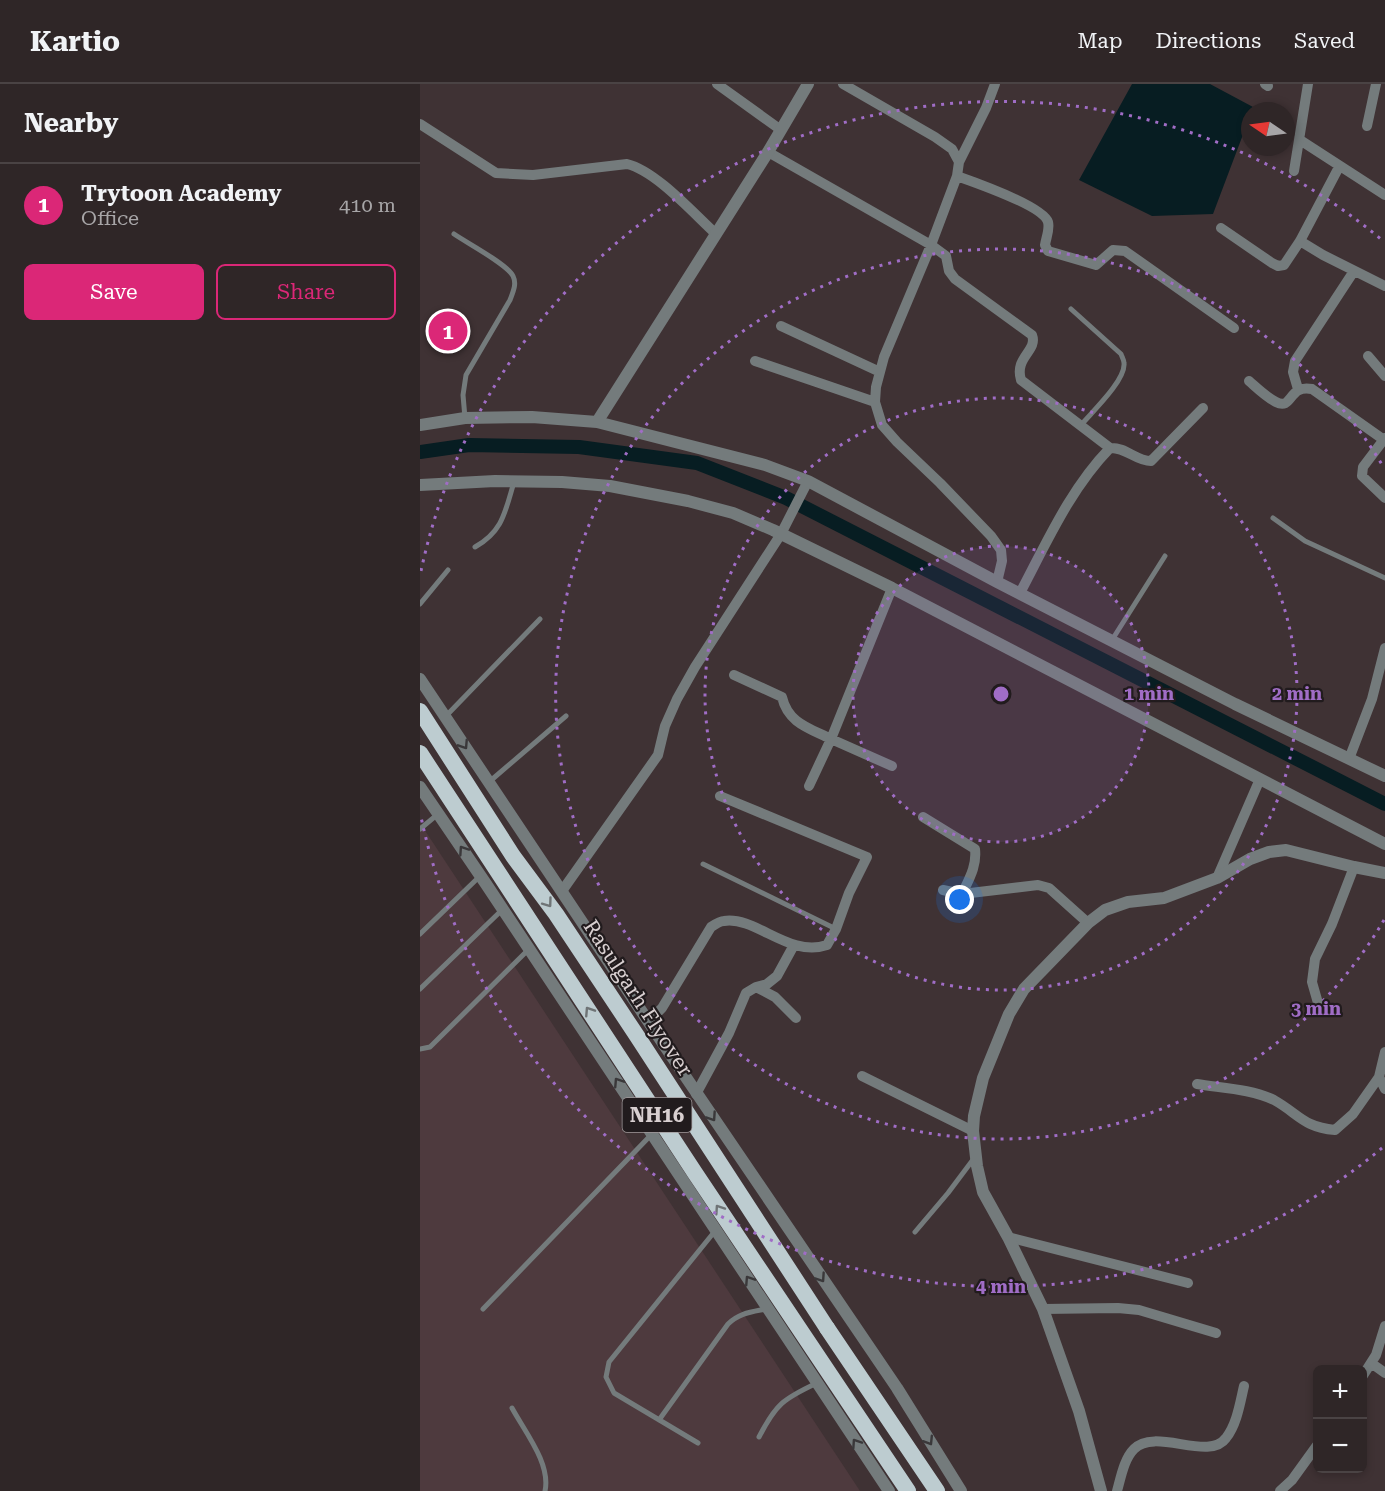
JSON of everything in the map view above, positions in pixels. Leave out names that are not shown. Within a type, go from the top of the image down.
[{"type":"highway","name":"Rasulgarh Flyover","points":[[420,711],[513,856],[568,933],[936,1491]]},
{"type":"highway","name":"NH16","points":[[420,753],[487,871],[702,1183],[908,1491]]},
{"type":"street","points":[[717,84],[781,130]]},
{"type":"street","points":[[597,422],[768,152],[808,84]]},
{"type":"street","points":[[843,84],[935,137],[952,149],[959,162]]},
{"type":"street","points":[[995,84],[986,108],[959,162],[957,176],[931,245],[884,357],[875,402],[882,424],[897,442],[940,483],[991,536],[1001,550],[1002,561],[997,582]]},
{"type":"street","points":[[1294,171],[1308,84]]},
{"type":"street","points":[[1367,126],[1376,84]]},
{"type":"street","points":[[420,124],[496,173],[533,175],[627,165],[639,167],[716,234]]},
{"type":"street","points":[[1300,140],[1385,195]]},
{"type":"street","points":[[768,152],[931,245],[946,256],[949,271],[955,279],[1032,335],[1034,340],[1032,347],[1021,362],[1018,371],[1021,380],[1110,448],[1125,450],[1144,461],[1151,460],[1203,408]]},
{"type":"street","points":[[1221,228],[1278,266],[1284,265],[1300,241],[1340,167]]},
{"type":"street","points":[[957,176],[1017,200],[1044,215],[1048,220],[1045,245],[1048,250],[1096,265],[1113,250],[1125,251],[1234,328]]},
{"type":"street","points":[[1300,241],[1385,286]]},
{"type":"street","points":[[1298,389],[1293,372],[1295,361],[1354,271]]},
{"type":"street","points":[[781,326],[880,372]]},
{"type":"street","points":[[1368,356],[1385,376]]},
{"type":"street","points":[[755,361],[875,402]]},
{"type":"street","points":[[1249,381],[1275,402],[1282,404],[1288,401],[1298,389],[1312,389],[1384,439],[1363,468],[1362,476],[1385,498]]},
{"type":"street","points":[[420,425],[465,418],[532,417],[597,422],[765,465],[808,481],[997,582],[1235,704],[1385,776]]},
{"type":"street","points":[[1020,593],[1066,507],[1101,457],[1110,448]]},
{"type":"street","points":[[562,891],[658,754],[665,726],[681,691],[783,529],[808,481]]},
{"type":"street","points":[[420,485],[562,482],[609,486],[688,501],[783,529],[1385,844]]},
{"type":"street","points":[[809,786],[831,739],[892,588]]},
{"type":"street","points":[[1349,759],[1372,699],[1385,648]]},
{"type":"street","points":[[734,675],[782,697],[785,709],[797,723],[892,766]]},
{"type":"street","points":[[420,679],[696,1094],[897,1388],[961,1491]]},
{"type":"street","points":[[1217,878],[1260,778]]},
{"type":"street","points":[[420,787],[438,814],[487,871],[503,909],[889,1491]]},
{"type":"street","points":[[648,1022],[662,1008],[711,927],[723,921],[742,923],[794,945],[817,949],[827,945],[867,857],[720,796]]},
{"type":"street","points":[[923,817],[975,849],[976,859],[963,894]]},
{"type":"street","points":[[1101,1491],[1079,1411],[1043,1310],[983,1192],[973,1131],[974,1116],[983,1078],[1009,1014],[1024,989],[1088,923],[1105,910],[1128,902],[1164,898],[1217,878],[1269,852],[1286,850],[1385,873]]},
{"type":"street","points":[[1320,1010],[1312,982],[1315,959],[1332,924],[1354,867]]},
{"type":"street","points":[[944,890],[963,894],[1038,885],[1049,888],[1088,923]]},
{"type":"street","points":[[696,1094],[729,1034],[746,993],[767,984],[777,976],[794,945]]},
{"type":"street","points":[[756,987],[775,997],[796,1018]]},
{"type":"street","points":[[1197,1084],[1259,1095],[1274,1100],[1311,1125],[1335,1130],[1353,1114],[1379,1077],[1385,1052]]},
{"type":"street","points":[[862,1076],[973,1131]]},
{"type":"street","points":[[1379,1077],[1385,1089]]},
{"type":"street","points":[[1008,1238],[1188,1283]]},
{"type":"street","points":[[1043,1310],[1119,1308],[1139,1310],[1216,1333]]},
{"type":"street","points":[[1367,1369],[1376,1355],[1385,1326]]},
{"type":"street","points":[[1371,1363],[1385,1373]]},
{"type":"street","points":[[1117,1491],[1127,1459],[1135,1447],[1150,1442],[1215,1446],[1225,1440],[1233,1426],[1244,1386]]},
{"type":"street","points":[[1280,1491],[1293,1480],[1313,1450]]},
{"type":"street","points":[[926,1491],[950,1474]]},
{"type":"lane","points":[[454,234],[507,268],[514,277],[515,287],[510,300],[466,375],[463,395],[465,418]]},
{"type":"lane","points":[[1071,309],[1121,354],[1124,363],[1115,385],[1080,426]]},
{"type":"lane","points":[[475,547],[489,539],[499,528],[514,482]]},
{"type":"lane","points":[[1273,518],[1305,541],[1385,578]]},
{"type":"lane","points":[[1112,640],[1165,556]]},
{"type":"lane","points":[[420,604],[448,570]]},
{"type":"lane","points":[[446,716],[540,619]]},
{"type":"lane","points":[[489,782],[566,716]]},
{"type":"lane","points":[[420,829],[438,814]]},
{"type":"lane","points":[[703,864],[836,929]]},
{"type":"lane","points":[[420,934],[487,871]]},
{"type":"lane","points":[[420,989],[503,909]]},
{"type":"lane","points":[[420,1049],[430,1047],[530,949]]},
{"type":"lane","points":[[483,1309],[652,1134]]},
{"type":"lane","points":[[915,1232],[976,1155]]},
{"type":"lane","points":[[698,1443],[614,1393],[606,1377],[609,1362],[716,1230]]},
{"type":"lane","points":[[659,1420],[728,1324],[736,1316],[768,1308]]},
{"type":"lane","points":[[759,1437],[777,1406],[788,1397],[817,1383]]},
{"type":"lane","points":[[512,1408],[546,1468],[545,1491]]},
{"type":"shaded area","points":[[420,823],[860,1491],[420,1491]]},
{"type":"water","points":[[1132,84],[1210,84],[1244,102],[1241,102],[1241,140],[1213,214],[1152,216],[1079,180]]},
{"type":"waterway","points":[[420,452],[469,445],[579,447],[697,463],[786,498],[1385,804]]},
{"type":"place","name":"Trytoon Academy","points":[[448,331]]}]
